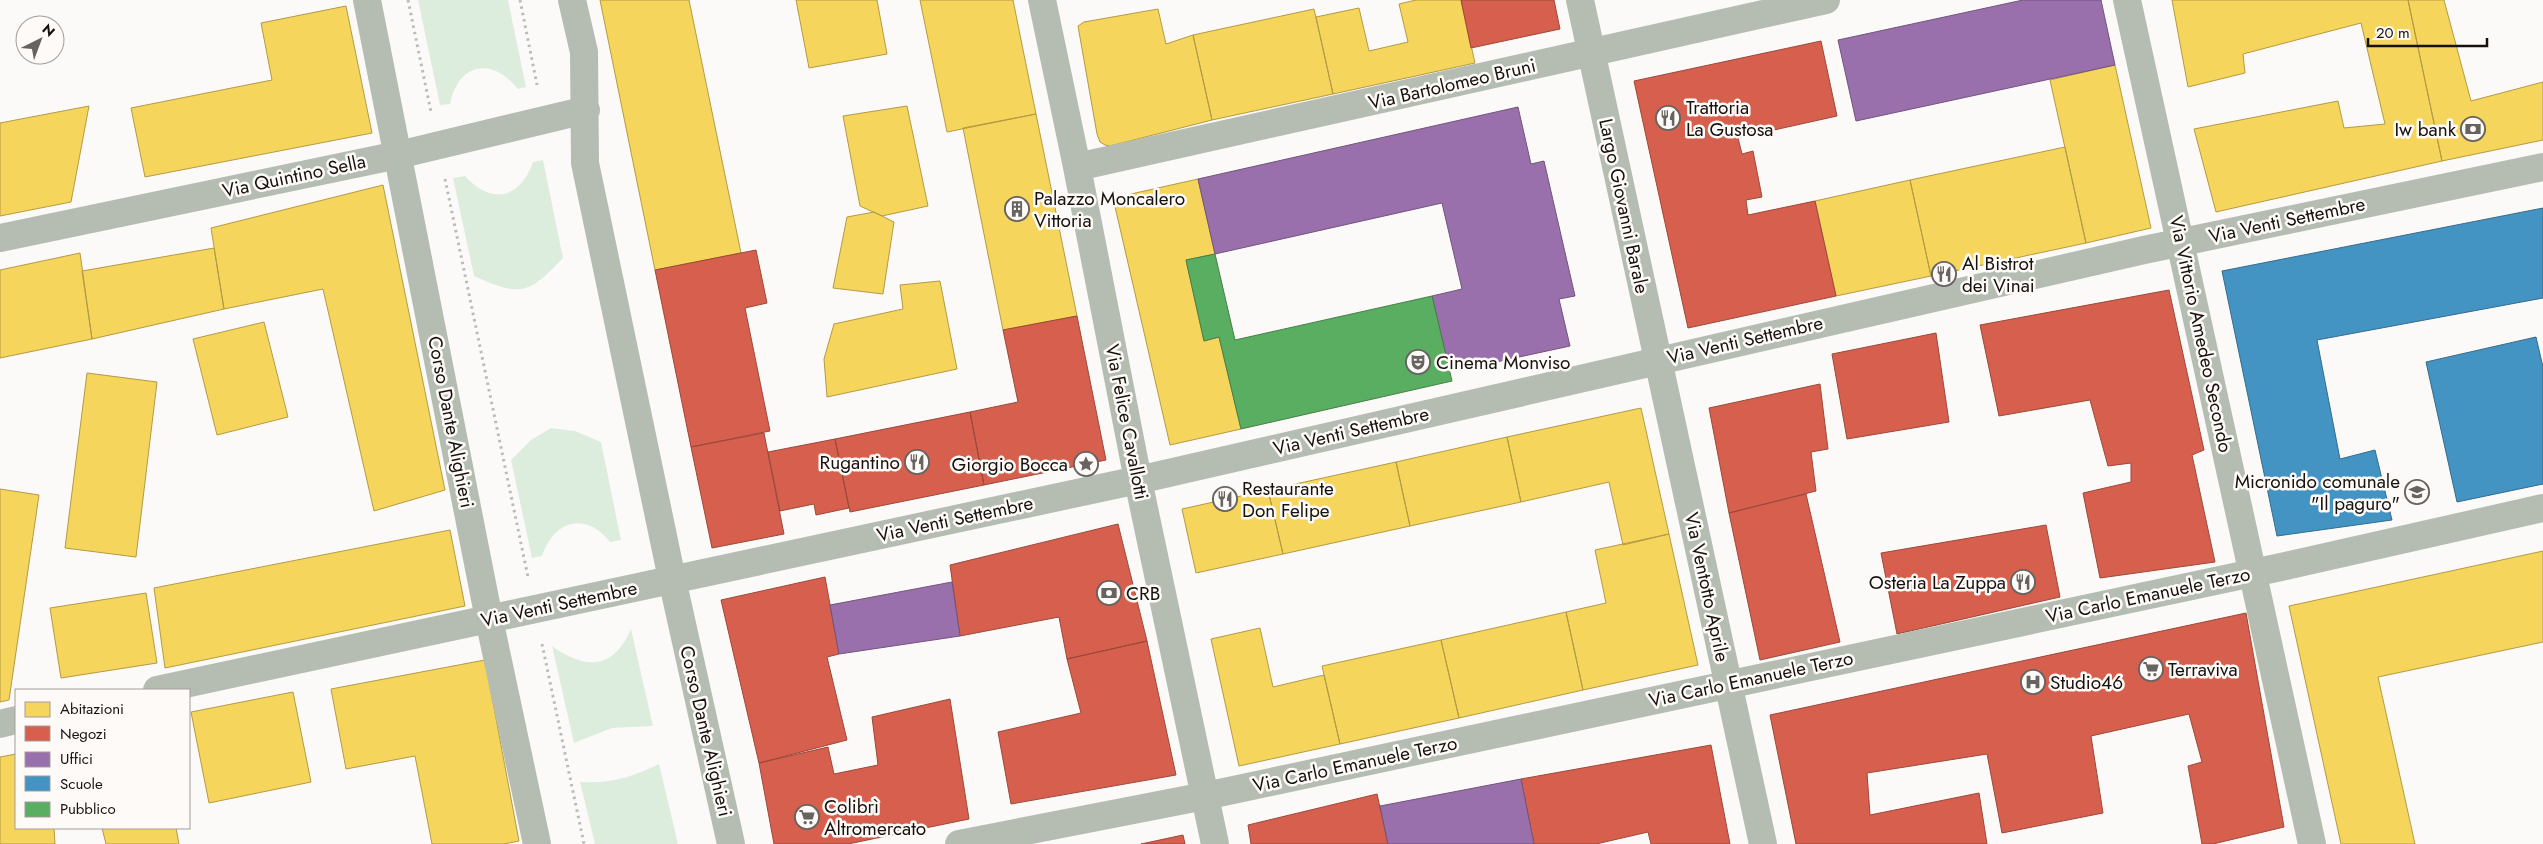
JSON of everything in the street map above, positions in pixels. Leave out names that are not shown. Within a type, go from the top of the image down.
[{"type":"street","name":"Corso Dante Alighieri","points":[[367,0],[490,619],[537,844]]},
{"type":"street","name":"Corso Dante Alighieri","points":[[572,0],[584,52],[585,163],[672,579],[731,844]]},
{"type":"street","name":"Via Felice Cavallotti","points":[[1042,0],[1077,167],[1138,480],[1215,844]]},
{"type":"street","points":[[1580,0],[1590,52]]},
{"type":"street","name":"Via Bartolomeo Bruni","points":[[1077,167],[1826,0]]},
{"type":"street","name":"Via Vittorio Amedeo Secondo","points":[[2128,0],[2312,844]]},
{"type":"street","name":"Largo Giovanni Barale","points":[[1590,52],[1657,360]]},
{"type":"street","name":"Via Quintino Sella","points":[[0,238],[398,154],[586,110]]},
{"type":"street","name":"Via Venti Settembre","points":[[162,689],[1138,480],[1657,360],[2181,242],[2543,167]]},
{"type":"street","name":"Via Ventotto Aprile","points":[[1657,360],[1727,684],[1764,844]]},
{"type":"street","name":"Via Carlo Emanuele Terzo","points":[[959,844],[1205,796],[2252,573],[2543,508]]},
{"type":"street","points":[[0,724],[15,720]]},
{"type":"path","points":[[408,0],[584,844]]},
{"type":"green space","points":[[418,0],[508,0],[526,87],[518,89],[498,72],[478,69],[469,72],[461,79],[454,90],[450,104],[440,105]]},
{"type":"green space","points":[[543,160],[563,258],[541,279],[523,289],[503,287],[474,276],[453,178],[465,176],[485,191],[504,194],[521,184],[533,162]]},
{"type":"green space","points":[[551,428],[575,431],[601,442],[621,540],[610,542],[601,532],[591,526],[581,523],[572,524],[554,534],[542,556],[532,558],[511,460],[531,440]]},
{"type":"green space","points":[[631,629],[653,726],[612,728],[574,743],[552,646],[576,659],[598,662],[607,659],[616,652]]},
{"type":"green space","points":[[659,764],[678,844],[595,844],[580,782],[601,782],[621,779]]},
{"type":"building: Abitazioni","points":[[600,0],[689,0],[741,253],[655,270]]},
{"type":"building: Abitazioni","points":[[796,0],[877,0],[887,54],[809,68]]},
{"type":"building: Abitazioni","points":[[920,0],[1013,0],[1036,114],[947,132]]},
{"type":"building: Abitazioni","points":[[1416,0],[1461,0],[1475,63],[1333,94],[1316,17],[1359,8],[1369,51],[1408,42],[1399,4]]},
{"type":"building: Abitazioni","points":[[2172,0],[2408,0],[2442,161],[2216,212],[2194,129],[2338,101],[2344,128],[2385,124],[2361,23],[2243,54],[2245,73],[2188,87]]},
{"type":"building: Abitazioni","points":[[2408,0],[2444,0],[2471,101],[2543,82],[2543,140],[2442,161]]},
{"type":"building: Abitazioni","points":[[346,6],[372,133],[145,177],[131,108],[272,80],[261,23]]},
{"type":"building: Abitazioni","points":[[1158,9],[1166,44],[1193,35],[1212,120],[1110,146],[1105,145],[1100,142],[1097,134],[1078,26],[1084,22]]},
{"type":"building: Abitazioni","points":[[1314,9],[1333,94],[1212,120],[1193,35]]},
{"type":"building: Abitazioni","points":[[2115,65],[2151,228],[2086,243],[2050,80]]},
{"type":"building: Abitazioni","points":[[89,106],[71,202],[0,216],[0,123]]},
{"type":"building: Abitazioni","points":[[907,106],[928,206],[882,216],[860,206],[843,116]]},
{"type":"building: Abitazioni","name":"Palazzo Moncalero Vittoria","points":[[1036,114],[1077,316],[1003,330],[963,128]]},
{"type":"building: Abitazioni","points":[[2065,147],[2086,243],[1931,276],[1910,180]]},
{"type":"building: Abitazioni","points":[[1198,179],[1215,254],[1186,260],[1204,341],[1219,337],[1241,429],[1170,445],[1113,198]]},
{"type":"building: Abitazioni","points":[[1910,180],[1931,276],[1836,296],[1815,201]]},
{"type":"building: Abitazioni","points":[[383,185],[445,490],[374,511],[323,289],[224,309],[211,228]]},
{"type":"building: Abitazioni","points":[[874,212],[894,222],[883,294],[833,288],[847,217]]},
{"type":"building: Abitazioni","points":[[214,248],[224,309],[92,339],[82,271]]},
{"type":"building: Abitazioni","points":[[80,253],[92,339],[0,358],[0,270]]},
{"type":"building: Abitazioni","points":[[940,281],[957,369],[827,397],[824,359],[834,324],[903,309],[900,285]]},
{"type":"building: Abitazioni","points":[[264,322],[288,417],[217,435],[193,339]]},
{"type":"building: Abitazioni","points":[[87,373],[157,382],[136,557],[65,548]]},
{"type":"building: Abitazioni","points":[[1641,408],[1669,534],[1623,545],[1609,482],[1521,502],[1507,437]]},
{"type":"building: Abitazioni","points":[[1507,437],[1521,502],[1410,526],[1396,462]]},
{"type":"building: Abitazioni","points":[[1396,462],[1410,526],[1283,554],[1268,490]]},
{"type":"building: Abitazioni","points":[[0,489],[39,495],[9,700],[0,702]]},
{"type":"building: Abitazioni","points":[[1268,490],[1283,554],[1196,573],[1182,509]]},
{"type":"building: Abitazioni","points":[[450,530],[465,606],[165,668],[154,588]]},
{"type":"building: Abitazioni","points":[[1669,534],[1698,665],[1583,690],[1566,612],[1606,603],[1595,550]]},
{"type":"building: Abitazioni","points":[[2543,551],[2543,642],[2378,677],[2415,844],[2341,844],[2289,606]]},
{"type":"building: Abitazioni","points":[[146,593],[157,663],[61,678],[50,608]]},
{"type":"building: Abitazioni","points":[[1566,612],[1583,690],[1459,718],[1441,640]]},
{"type":"building: Abitazioni","points":[[1260,628],[1273,687],[1324,675],[1340,744],[1239,766],[1211,639]]},
{"type":"building: Abitazioni","points":[[1441,640],[1459,718],[1340,744],[1322,666]]},
{"type":"building: Abitazioni","points":[[485,660],[519,841],[504,844],[432,844],[415,756],[346,769],[331,689]]},
{"type":"building: Abitazioni","points":[[293,692],[311,782],[209,803],[191,712]]},
{"type":"building: Abitazioni","points":[[15,754],[15,829],[54,829],[55,844],[0,844],[0,757]]},
{"type":"building: Abitazioni","points":[[102,829],[176,829],[179,844],[106,844]]},
{"type":"building: Negozi","points":[[1461,0],[1554,0],[1560,29],[1471,48]]},
{"type":"building: Negozi","points":[[1821,41],[1837,116],[1738,138],[1742,154],[1753,151],[1762,197],[1746,200],[1748,215],[1815,201],[1836,296],[1688,328],[1634,81]]},
{"type":"building: Negozi","points":[[756,250],[767,303],[745,308],[770,431],[691,447],[655,270]]},
{"type":"building: Negozi","points":[[2169,290],[2204,450],[2192,455],[2215,562],[2100,578],[2083,493],[2131,482],[2131,463],[2108,466],[2090,400],[1999,416],[1980,325]]},
{"type":"building: Negozi","points":[[1077,316],[1106,460],[984,485],[970,412],[1018,402],[1003,330]]},
{"type":"building: Negozi","points":[[1936,333],[1949,422],[1847,439],[1832,354]]},
{"type":"building: Negozi","points":[[1820,384],[1828,449],[1811,452],[1816,491],[1729,513],[1709,408]]},
{"type":"building: Negozi","points":[[970,412],[984,485],[850,512],[835,439]]},
{"type":"building: Negozi","points":[[764,433],[784,534],[712,548],[691,447]]},
{"type":"building: Negozi","points":[[835,439],[849,508],[816,515],[814,504],[780,511],[768,452]]},
{"type":"building: Negozi","points":[[1806,494],[1840,642],[1760,660],[1729,513]]},
{"type":"building: Negozi","points":[[1118,524],[1147,641],[1067,659],[1059,617],[960,636],[950,565]]},
{"type":"building: Negozi","points":[[2046,525],[2060,597],[1897,634],[1881,553]]},
{"type":"building: Negozi","points":[[825,577],[839,654],[827,657],[847,740],[759,763],[721,600]]},
{"type":"building: Negozi","points":[[2246,613],[2284,827],[2213,844],[2202,844],[2188,766],[2202,762],[2189,714],[2091,736],[2103,813],[2002,833],[1987,754],[1867,773],[1870,815],[1979,793],[1987,844],[1796,844],[1770,715]]},
{"type":"building: Negozi","points":[[1147,641],[1176,775],[1011,804],[998,732],[1081,713],[1067,659]]},
{"type":"building: Negozi","points":[[950,699],[969,819],[848,844],[774,844],[759,763],[828,747],[834,774],[878,765],[872,717]]},
{"type":"building: Negozi","points":[[1711,745],[1730,844],[1651,844],[1648,832],[1596,844],[1534,844],[1521,779]]},
{"type":"building: Negozi","points":[[1377,794],[1388,844],[1251,844],[1248,825]]},
{"type":"building: Negozi","points":[[1183,835],[1185,844],[1141,844]]},
{"type":"building: Uffici","points":[[2023,0],[2101,0],[2115,65],[1856,121],[1838,40]]},
{"type":"building: Uffici","points":[[1518,107],[1531,164],[1544,161],[1575,296],[1559,299],[1570,346],[1459,370],[1447,360],[1432,296],[1462,289],[1442,203],[1215,254],[1198,179]]},
{"type":"building: Uffici","points":[[952,582],[960,636],[839,654],[830,605]]},
{"type":"building: Uffici","points":[[1521,779],[1534,844],[1388,844],[1380,806]]},
{"type":"building: Scuole","points":[[2543,208],[2543,298],[2317,340],[2340,459],[2375,450],[2392,520],[2277,536],[2222,271]]},
{"type":"building: Scuole","points":[[2536,337],[2543,367],[2543,484],[2457,502],[2426,362]]},
{"type":"building: Pubblico","points":[[1215,254],[1235,340],[1432,296],[1452,381],[1241,429],[1219,337],[1204,341],[1186,260]]},
{"type":"place","name":"Trattoria La Gustosa","points":[[1668,118]]},
{"type":"place","name":"Iw bank","points":[[2473,129]]},
{"type":"place","name":"Palazzo Moncalero Vittoria","points":[[1017,209]]},
{"type":"place","name":"Al Bistrot dei Vinai","points":[[1944,274]]},
{"type":"place","name":"Cinema Monviso","points":[[1418,362]]},
{"type":"place","name":"Rugantino","points":[[917,462]]},
{"type":"place","name":"Giorgio Bocca","points":[[1086,464]]},
{"type":"place","name":"Micronido comunale \"Il paguro\"","points":[[2417,492]]},
{"type":"place","name":"Restaurante Don Felipe","points":[[1225,499]]},
{"type":"place","name":"Osteria La Zuppa","points":[[2023,582]]},
{"type":"place","name":"CRB","points":[[1109,593]]},
{"type":"place","name":"Terraviva","points":[[2151,669]]},
{"type":"place","name":"Studio46","points":[[2033,682]]},
{"type":"place","name":"Colibrì Altromercato","points":[[807,817]]}]
